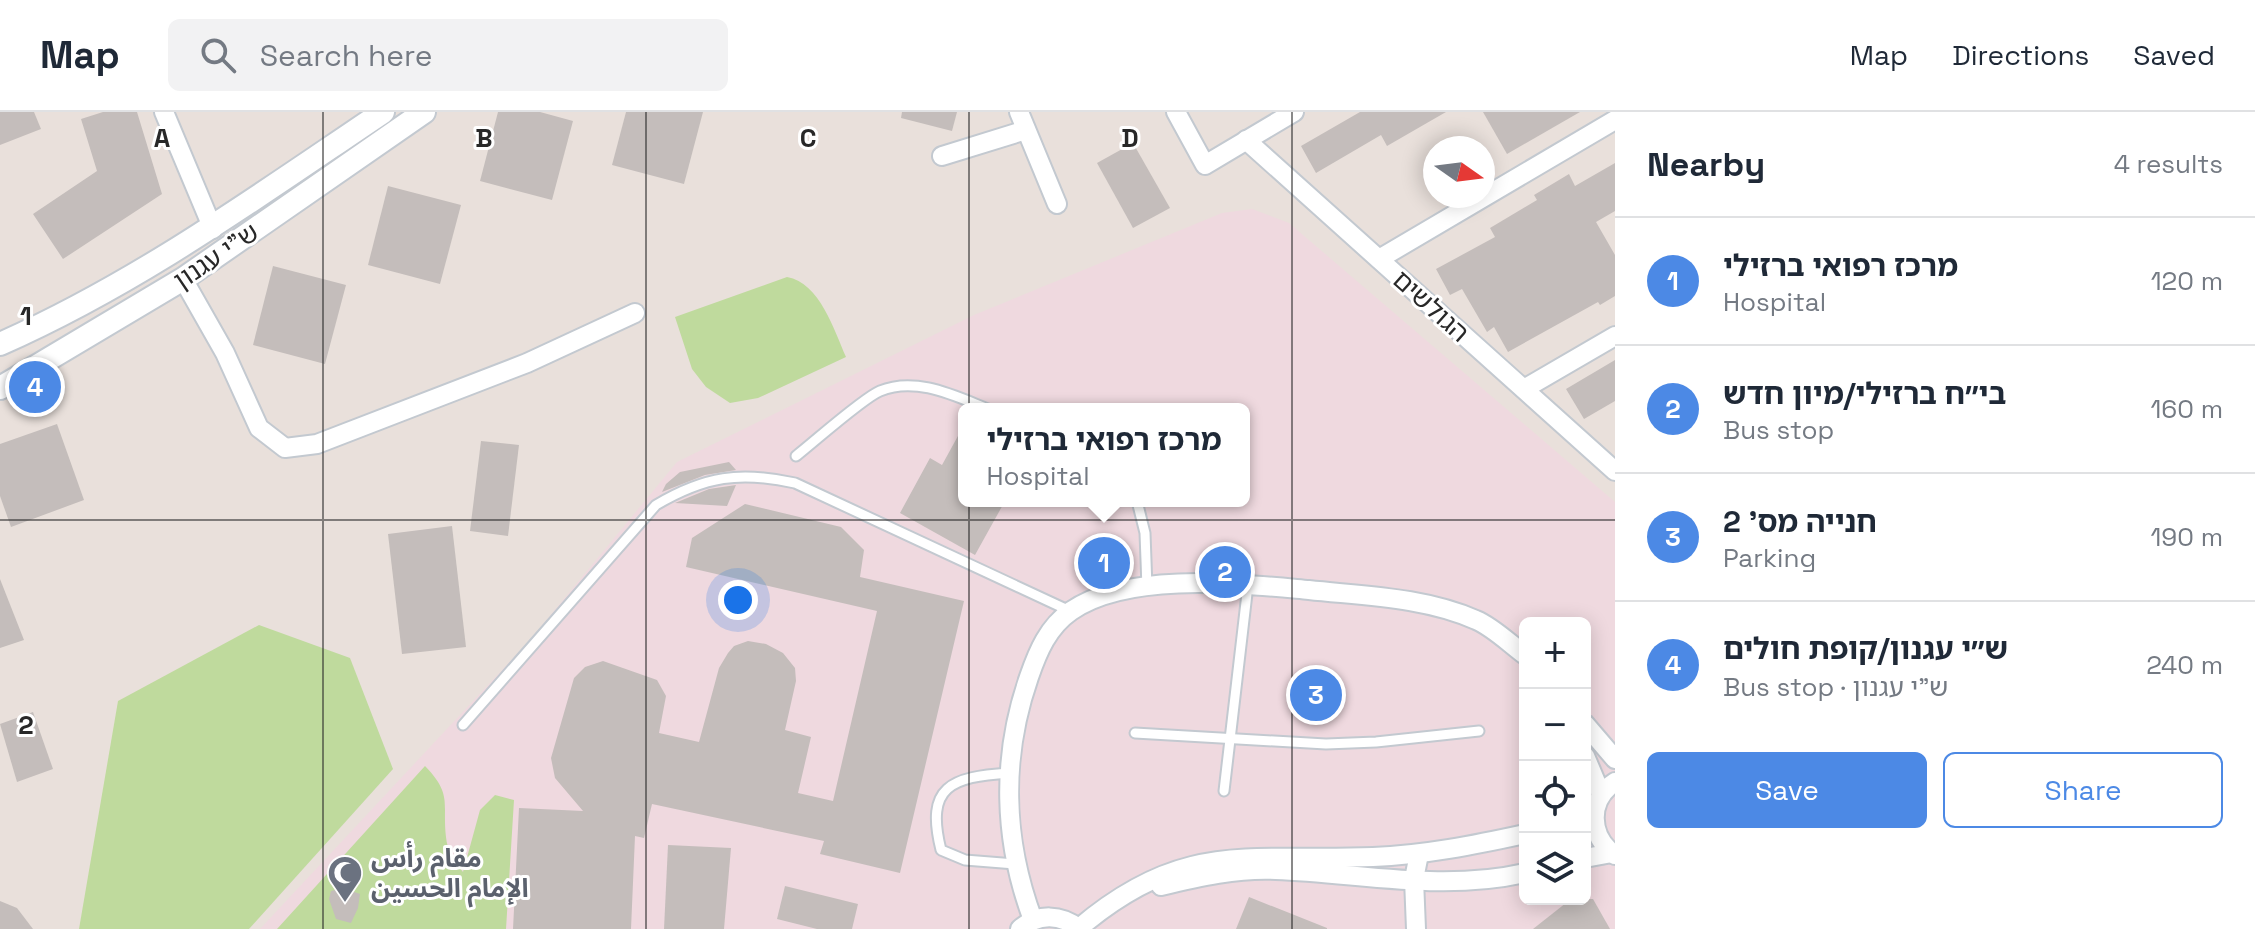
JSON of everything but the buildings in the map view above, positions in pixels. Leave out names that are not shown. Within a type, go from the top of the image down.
[{"type":"street","points":[[164,112],[213,229]]},
{"type":"street","name":"ש\"י עגנון","points":[[0,388],[183,279],[424,112]]},
{"type":"street","points":[[1019,112],[1057,204]]},
{"type":"street","points":[[1176,112],[1205,165],[1294,112]]},
{"type":"street","name":"ש\"י עגנון","points":[[0,344],[143,271],[213,229],[369,116]]},
{"type":"street","points":[[1379,259],[1615,120]]},
{"type":"street","points":[[942,156],[1026,130]]},
{"type":"street","name":"הגולשים","points":[[1246,140],[1615,471]]},
{"type":"street","points":[[183,279],[225,353],[259,428],[285,448],[317,444],[499,374],[635,313]]},
{"type":"street","points":[[1524,389],[1615,336]]},
{"type":"street","points":[[1519,651],[1478,621],[1440,608],[1378,597],[1181,582],[1102,596],[1070,611],[1048,632],[1036,658],[1011,737],[1009,773],[1015,864],[1027,924],[1062,918],[1079,928],[1120,896],[1155,877],[1206,861],[1245,856],[1419,854],[1519,836]]},
{"type":"street","points":[[1591,731],[1615,759]]},
{"type":"street","points":[[1589,761],[1608,788],[1591,817]]},
{"type":"street","points":[[1591,821],[1613,854],[1591,857]]},
{"type":"street","points":[[1416,929],[1415,882],[1419,854]]},
{"type":"street","points":[[1120,896],[1245,871],[1275,870],[1415,882],[1519,873]]},
{"type":"lane","points":[[796,456],[879,391],[909,386],[939,389],[973,403]]},
{"type":"lane","points":[[463,725],[656,505],[687,486],[716,478],[766,477],[795,483],[1070,611]]},
{"type":"lane","points":[[1138,507],[1145,533],[1147,588]]},
{"type":"lane","points":[[1224,791],[1248,585]]},
{"type":"lane","points":[[1135,733],[1364,743],[1479,731]]},
{"type":"lane","points":[[1009,773],[974,775],[952,783],[939,797],[934,820],[941,850],[965,860],[1015,864]]},
{"type":"shaded area","points":[[1252,209],[1289,223],[1615,502],[1615,929],[260,929],[530,640],[677,462],[974,315],[1222,213]]},
{"type":"green space","points":[[787,277],[799,281],[817,298],[831,321],[846,357],[758,398],[730,403],[706,387],[692,369],[675,317]]},
{"type":"green space","points":[[259,625],[350,658],[393,769],[249,929],[79,929],[118,701]]},
{"type":"green space","points":[[425,766],[443,792],[447,842],[463,872],[480,810],[495,795],[514,800],[506,929],[277,929]]},
{"type":"place","name":"ש״י עגנון/קופת חולים","points":[[35,387]]},
{"type":"place","name":"מרכז רפואי ברזילי","points":[[1104,563]]},
{"type":"place","name":"בי״ח ברזילי/מיון חדש","points":[[1225,572]]},
{"type":"place","name":"חנייה מס' 2","points":[[1316,695]]},
{"type":"place","name":"مقام رأس الإمام الحسين","points":[[345,904]]}]
